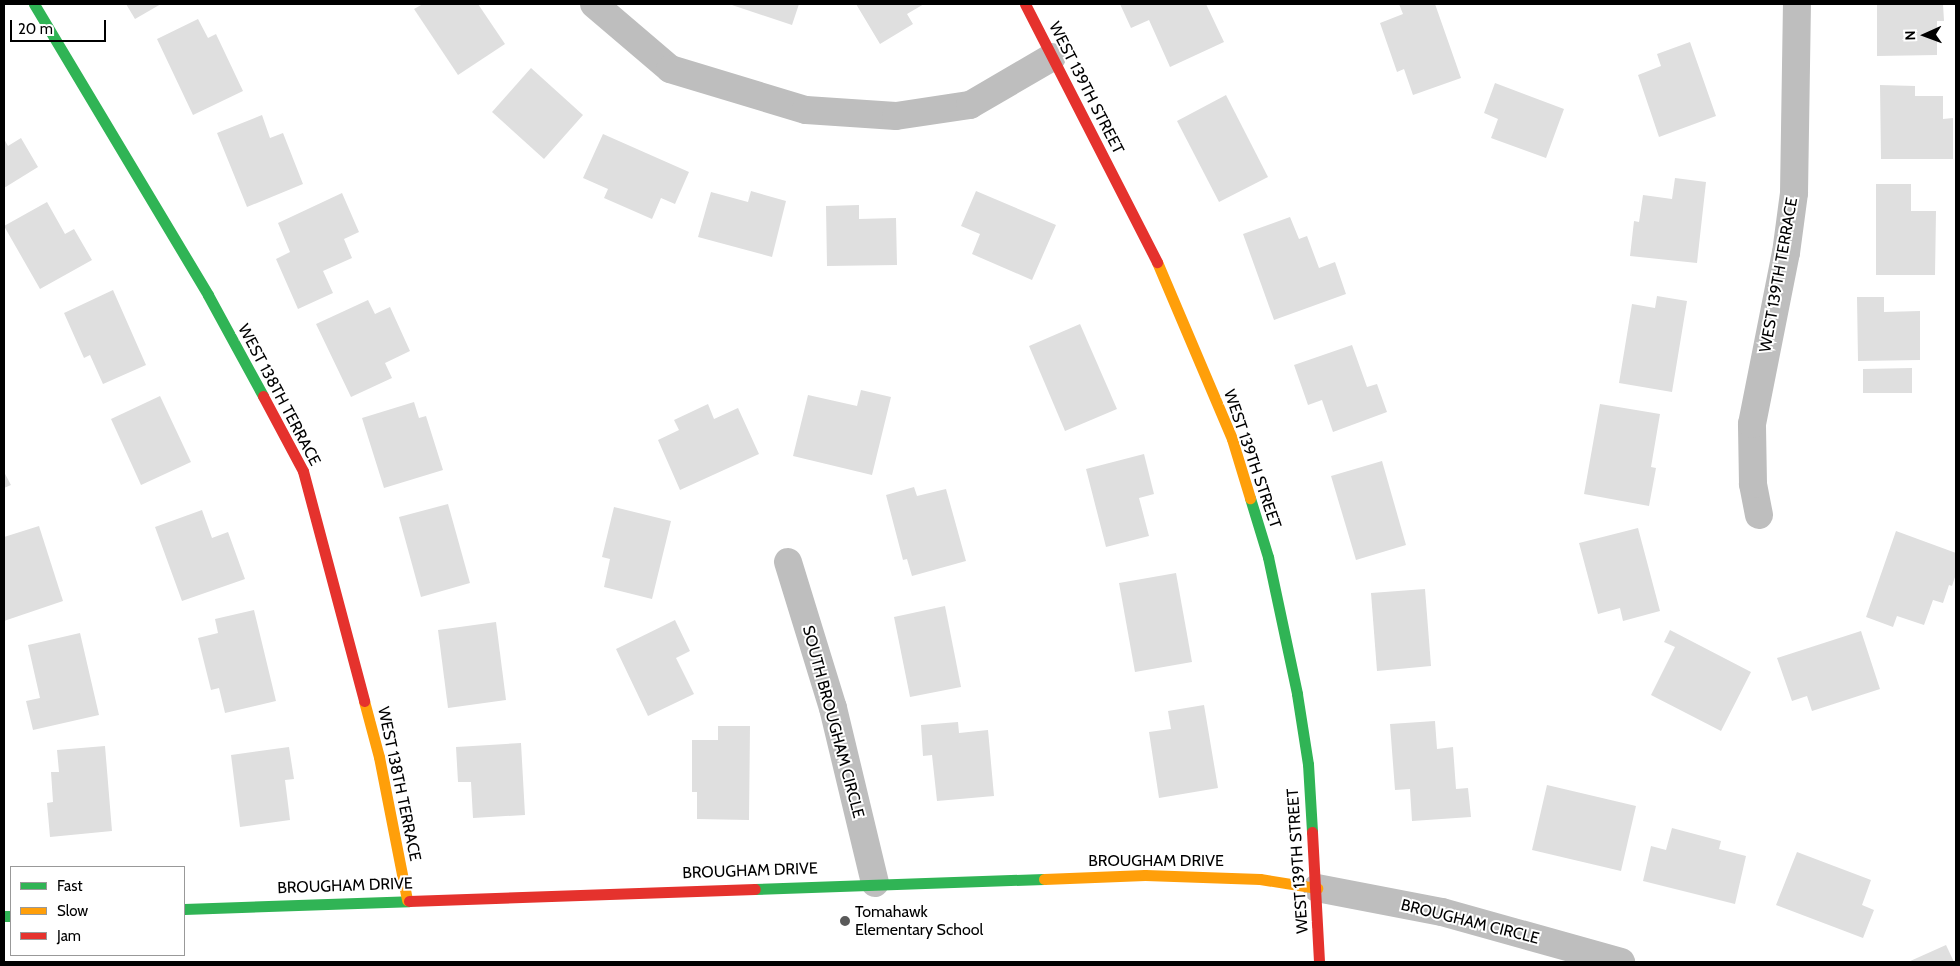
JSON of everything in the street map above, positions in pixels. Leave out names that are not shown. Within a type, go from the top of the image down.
[{"type":"street","name":"WEST 138TH TERRACE","points":[[34,4],[208,295],[303,471],[379,757],[407,900]]},
{"type":"street","points":[[594,4],[670,69],[806,110],[896,116],[970,105],[1052,57]]},
{"type":"street","name":"WEST 139TH STREET","points":[[1025,4],[1157,263],[1232,439],[1268,557],[1297,694],[1308,764],[1317,888],[1319,962]]},
{"type":"street","name":"WEST 139TH TERRACE","points":[[1759,515],[1752,477],[1752,424],[1786,253],[1794,193],[1796,4]]},
{"type":"street","name":"SOUTH BROUGHAM CIRCLE","points":[[788,562],[833,708],[875,883]]},
{"type":"street","name":"BROUGHAM DRIVE","points":[[185,909],[875,883],[1145,876],[1260,878],[1317,888]]},
{"type":"street","name":"BROUGHAM CIRCLE","points":[[1317,888],[1442,912],[1621,962]]},
{"type":"building","points":[[126,4],[161,4],[135,19]]},
{"type":"building","points":[[423,4],[478,4],[505,44],[458,75],[414,9]]},
{"type":"building","points":[[729,4],[799,4],[792,25]]},
{"type":"building","points":[[856,4],[924,4],[907,14],[913,24],[880,44]]},
{"type":"building","points":[[1120,4],[1206,4],[1224,42],[1170,67],[1149,20],[1131,28]]},
{"type":"building","points":[[1399,4],[1435,4],[1461,78],[1413,95],[1404,69],[1397,72],[1380,23],[1403,14]]},
{"type":"building","points":[[1877,4],[1943,4],[1944,21],[1937,21],[1937,55],[1877,56]]},
{"type":"building","points":[[198,19],[208,38],[216,34],[243,91],[193,115],[157,39]]},
{"type":"building","points":[[1690,42],[1716,116],[1659,137],[1638,75],[1661,66],[1657,54]]},
{"type":"building","points":[[531,68],[583,115],[544,159],[492,112]]},
{"type":"building","points":[[1495,83],[1564,109],[1546,158],[1491,138],[1498,119],[1484,113]]},
{"type":"building","points":[[1880,85],[1915,86],[1915,96],[1943,96],[1943,119],[1953,118],[1953,159],[1881,159]]},
{"type":"building","points":[[1226,95],[1268,177],[1219,202],[1177,121]]},
{"type":"building","points":[[262,115],[270,138],[283,133],[303,184],[247,207],[217,133]]},
{"type":"building","points":[[603,134],[689,172],[675,204],[661,198],[652,219],[604,198],[608,189],[583,178]]},
{"type":"building","points":[[21,138],[38,167],[4,188],[4,139],[8,146]]},
{"type":"building","points":[[1675,178],[1706,182],[1697,263],[1630,256],[1634,221],[1639,222],[1643,195],[1672,199]]},
{"type":"building","points":[[1876,184],[1911,184],[1911,211],[1936,211],[1935,275],[1876,275]]},
{"type":"building","points":[[751,191],[786,201],[772,257],[698,237],[711,192],[748,202]]},
{"type":"building","points":[[976,191],[1056,225],[1032,280],[972,254],[980,234],[961,226]]},
{"type":"building","points":[[342,193],[359,232],[344,239],[352,258],[323,271],[333,293],[298,309],[276,259],[290,252],[278,223]]},
{"type":"building","points":[[47,202],[65,234],[74,229],[92,260],[40,289],[4,226]]},
{"type":"building","points":[[859,205],[859,219],[896,218],[897,265],[827,266],[826,206]]},
{"type":"building","points":[[1290,217],[1299,239],[1307,236],[1319,268],[1335,262],[1346,294],[1274,320],[1243,234]]},
{"type":"building","points":[[113,290],[146,365],[103,384],[90,355],[84,358],[64,313]]},
{"type":"building","points":[[1657,296],[1687,301],[1672,392],[1619,383],[1632,304],[1655,308]]},
{"type":"building","points":[[1857,297],[1884,297],[1884,312],[1920,311],[1920,360],[1858,361]]},
{"type":"building","points":[[368,300],[375,314],[390,307],[410,351],[385,363],[392,378],[351,397],[316,324]]},
{"type":"building","points":[[1080,324],[1117,409],[1065,431],[1029,346]]},
{"type":"building","points":[[1352,345],[1367,387],[1377,384],[1387,412],[1333,432],[1322,400],[1308,405],[1294,365]]},
{"type":"building","points":[[1912,368],[1912,393],[1863,393],[1863,369]]},
{"type":"building","points":[[861,390],[891,397],[872,475],[793,456],[808,395],[857,406]]},
{"type":"building","points":[[160,396],[191,462],[141,485],[111,419]]},
{"type":"building","points":[[414,402],[419,418],[426,416],[443,470],[384,488],[362,418]]},
{"type":"building","points":[[708,404],[714,419],[738,408],[759,454],[680,490],[658,440],[679,430],[674,420]]},
{"type":"building","points":[[1600,404],[1660,414],[1651,467],[1656,468],[1649,506],[1584,494]]},
{"type":"building","points":[[1144,454],[1154,494],[1139,498],[1149,536],[1106,547],[1086,469]]},
{"type":"building","points":[[1382,461],[1406,545],[1356,560],[1331,476]]},
{"type":"building","points":[[4,472],[11,485],[4,488]]},
{"type":"building","points":[[914,487],[917,496],[946,489],[966,561],[912,576],[907,559],[903,560],[886,495]]},
{"type":"building","points":[[448,504],[470,583],[421,597],[399,517]]},
{"type":"building","points":[[614,507],[671,521],[652,599],[604,587],[610,559],[602,557]]},
{"type":"building","points":[[202,510],[212,538],[228,532],[245,579],[182,601],[155,527]]},
{"type":"building","points":[[39,526],[63,601],[4,621],[4,537]]},
{"type":"building","points":[[1638,528],[1660,611],[1623,621],[1620,608],[1598,614],[1579,543]]},
{"type":"building","points":[[1896,531],[1956,553],[1956,574],[1952,586],[1949,585],[1943,603],[1933,600],[1924,625],[1897,616],[1893,627],[1866,617]]},
{"type":"building","points":[[1176,573],[1192,662],[1135,672],[1119,583]]},
{"type":"building","points":[[1425,589],[1431,666],[1377,671],[1371,593]]},
{"type":"building","points":[[945,606],[961,687],[910,697],[894,617]]},
{"type":"building","points":[[254,610],[276,701],[225,713],[219,688],[211,690],[198,638],[218,633],[215,619]]},
{"type":"building","points":[[675,620],[690,651],[676,658],[694,694],[648,716],[616,649]]},
{"type":"building","points":[[496,622],[506,700],[448,708],[438,630]]},
{"type":"building","points":[[1670,630],[1751,672],[1721,731],[1651,695],[1675,647],[1664,642]]},
{"type":"building","points":[[1861,631],[1880,689],[1812,711],[1807,696],[1792,701],[1777,658]]},
{"type":"building","points":[[80,633],[99,715],[33,730],[26,701],[40,698],[28,645]]},
{"type":"building","points":[[1204,705],[1218,788],[1159,798],[1149,732],[1171,729],[1168,711]]},
{"type":"building","points":[[1435,721],[1437,749],[1453,747],[1456,789],[1468,788],[1471,817],[1412,821],[1410,789],[1395,790],[1390,724]]},
{"type":"building","points":[[958,722],[959,733],[988,730],[994,796],[937,801],[932,755],[923,756],[921,725]]},
{"type":"building","points":[[718,726],[750,726],[749,820],[697,819],[697,792],[692,792],[692,740],[718,740]]},
{"type":"building","points":[[521,743],[525,815],[473,818],[471,782],[458,782],[456,747]]},
{"type":"building","points":[[105,746],[112,831],[50,837],[47,803],[53,802],[51,772],[59,772],[57,750]]},
{"type":"building","points":[[289,747],[294,779],[285,780],[290,820],[240,827],[231,755]]},
{"type":"building","points":[[1547,785],[1636,806],[1621,871],[1532,850]]},
{"type":"building","points":[[1672,828],[1721,841],[1719,849],[1746,856],[1735,904],[1643,881],[1651,846],[1666,850]]},
{"type":"building","points":[[1797,852],[1871,880],[1862,905],[1874,910],[1863,938],[1776,905]]},
{"type":"building","points":[[1946,945],[1954,962],[1908,962]]},
{"type":"traffic: fast","points":[[34,4],[208,295],[263,396]]},
{"type":"traffic: fast","points":[[1250,498],[1268,557],[1297,694],[1308,764],[1312,832]]},
{"type":"traffic: fast","points":[[755,889],[1044,879]]},
{"type":"traffic: fast","points":[[185,909],[409,901]]},
{"type":"traffic: fast","points":[[4,916],[10,916]]},
{"type":"traffic: slow","points":[[1157,262],[1232,439],[1250,498]]},
{"type":"traffic: slow","points":[[364,701],[379,757],[407,900]]},
{"type":"traffic: slow","points":[[1044,879],[1145,875],[1260,879],[1317,888]]},
{"type":"traffic: jam","points":[[1025,4],[1157,262]]},
{"type":"traffic: jam","points":[[263,396],[303,471],[364,701]]},
{"type":"traffic: jam","points":[[1312,832],[1319,962]]},
{"type":"traffic: jam","points":[[409,901],[755,889]]},
{"type":"place","name":"Tomahawk Elementary School","points":[[845,921]]}]
